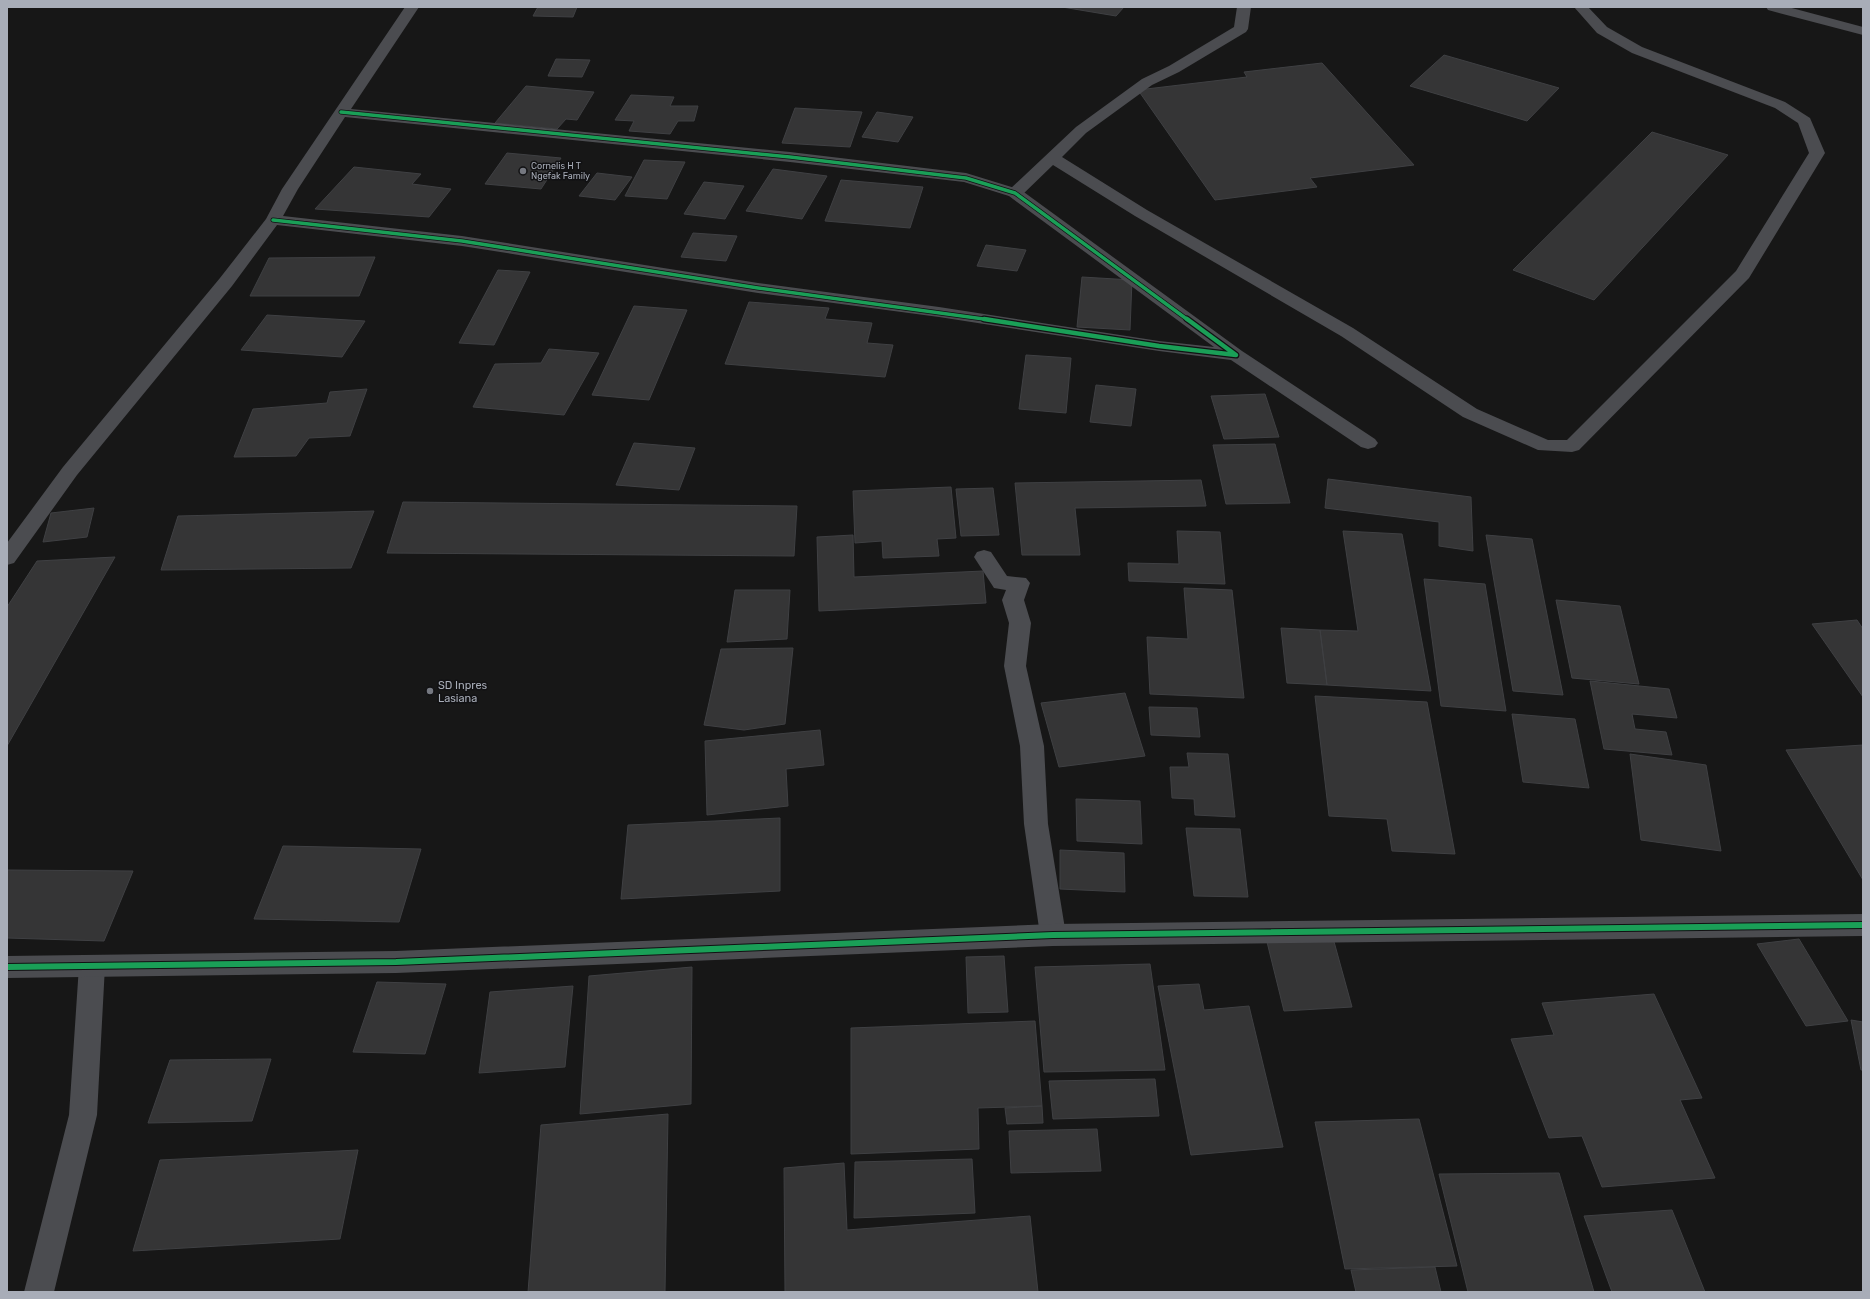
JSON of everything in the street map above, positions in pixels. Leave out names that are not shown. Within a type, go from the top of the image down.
[{"type":"street","points":[[7,558],[70,471],[226,282],[272,220],[290,189],[412,7]]},
{"type":"street","points":[[1015,193],[1082,130],[1147,82],[1174,69],[1241,29],[1244,7]]},
{"type":"street","points":[[1053,158],[1141,213],[1347,332],[1470,413],[1545,446],[1572,446],[1743,274],[1817,153],[1805,121],[1780,105],[1637,50],[1602,30],[1581,7]]},
{"type":"street","points":[[1773,7],[1863,31]]},
{"type":"street","points":[[341,112],[499,126],[913,171],[966,178],[1015,193],[1236,355],[1368,443]]},
{"type":"street","points":[[272,220],[462,241],[758,288],[939,312],[1159,346],[1236,355]]},
{"type":"street","points":[[984,557],[1001,583],[1019,584],[1013,600],[1020,623],[1015,666],[1032,746],[1036,824],[1053,935]]},
{"type":"street","points":[[7,967],[396,962],[768,948],[1053,935],[1863,925]]},
{"type":"street","points":[[39,1292],[83,1115],[92,966]]},
{"type":"building","points":[[538,7],[577,7],[573,17],[533,16]]},
{"type":"building","points":[[1062,7],[1124,7],[1116,16]]},
{"type":"building","points":[[1444,55],[1559,88],[1527,121],[1410,86]]},
{"type":"building","points":[[556,59],[590,60],[582,77],[548,76]]},
{"type":"building","points":[[1322,63],[1414,165],[1310,178],[1317,187],[1215,200],[1138,90],[1247,77],[1244,72]]},
{"type":"building","points":[[526,86],[594,92],[577,120],[566,119],[557,129],[495,123]]},
{"type":"building","points":[[631,95],[674,97],[670,106],[698,106],[694,121],[678,121],[670,134],[629,131],[634,121],[615,120]]},
{"type":"building","points":[[795,108],[862,112],[850,147],[782,143]]},
{"type":"building","points":[[877,112],[913,117],[898,142],[862,137]]},
{"type":"building","points":[[1652,132],[1728,155],[1594,300],[1513,270]]},
{"type":"building","name":"Cornelis H T Ngefak Family","points":[[507,153],[561,158],[541,189],[485,184]]},
{"type":"building","points":[[644,160],[685,162],[667,199],[625,196]]},
{"type":"building","points":[[354,167],[421,174],[412,184],[451,189],[429,217],[315,209]]},
{"type":"building","points":[[773,169],[827,176],[802,219],[746,211]]},
{"type":"building","points":[[597,173],[632,177],[615,200],[579,196]]},
{"type":"building","points":[[841,180],[923,187],[910,228],[825,221]]},
{"type":"building","points":[[704,182],[744,186],[725,219],[684,214]]},
{"type":"building","points":[[693,233],[737,236],[726,261],[681,257]]},
{"type":"building","points":[[986,245],[1026,250],[1017,271],[977,266]]},
{"type":"building","points":[[375,257],[359,296],[250,296],[269,258]]},
{"type":"building","points":[[498,270],[530,272],[494,345],[459,343]]},
{"type":"building","points":[[1082,277],[1132,280],[1130,330],[1077,327]]},
{"type":"building","points":[[749,302],[829,308],[825,319],[872,323],[867,343],[893,345],[885,377],[725,364]]},
{"type":"building","points":[[634,306],[687,310],[649,400],[592,395]]},
{"type":"building","points":[[267,315],[365,321],[342,357],[241,350]]},
{"type":"building","points":[[549,349],[599,353],[564,415],[473,407],[495,364],[541,363]]},
{"type":"building","points":[[1026,355],[1071,358],[1066,413],[1019,409]]},
{"type":"building","points":[[1096,385],[1136,389],[1131,426],[1090,422]]},
{"type":"building","points":[[367,389],[350,436],[309,438],[296,456],[234,457],[253,409],[327,403],[330,392]]},
{"type":"building","points":[[1265,394],[1279,437],[1224,439],[1211,396]]},
{"type":"building","points":[[634,443],[695,448],[679,490],[616,485]]},
{"type":"building","points":[[1275,444],[1290,503],[1226,504],[1213,445]]},
{"type":"building","points":[[1328,479],[1471,497],[1473,551],[1439,546],[1439,522],[1325,508]]},
{"type":"building","points":[[1201,480],[1206,506],[1075,508],[1080,555],[1022,555],[1015,483]]},
{"type":"building","points":[[951,487],[956,538],[937,539],[939,556],[883,558],[882,541],[855,543],[853,491]]},
{"type":"building","points":[[993,488],[999,535],[961,536],[956,489]]},
{"type":"building","points":[[403,502],[797,506],[794,556],[387,553]]},
{"type":"building","points":[[94,508],[87,537],[43,542],[51,513]]},
{"type":"building","points":[[374,511],[351,568],[161,570],[178,516]]},
{"type":"building","points":[[1177,531],[1220,532],[1225,584],[1129,581],[1128,563],[1179,564]]},
{"type":"building","points":[[1343,531],[1402,534],[1431,691],[1327,685],[1320,630],[1358,631]]},
{"type":"building","points":[[853,535],[854,577],[983,571],[986,603],[819,611],[817,537]]},
{"type":"building","points":[[1486,535],[1532,539],[1563,695],[1513,691]]},
{"type":"building","points":[[115,557],[7,746],[7,607],[37,561]]},
{"type":"building","points":[[1424,579],[1485,584],[1506,711],[1441,706]]},
{"type":"building","points":[[1184,588],[1232,590],[1244,698],[1150,694],[1147,637],[1188,639]]},
{"type":"building","points":[[735,590],[790,590],[787,639],[727,642]]},
{"type":"building","points":[[1556,600],[1620,606],[1639,684],[1572,678]]},
{"type":"building","points":[[1857,620],[1863,629],[1863,697],[1812,624]]},
{"type":"building","points":[[1281,628],[1320,630],[1327,685],[1287,683]]},
{"type":"building","points":[[793,648],[785,724],[744,730],[704,725],[721,649]]},
{"type":"building","points":[[1590,681],[1669,689],[1677,718],[1632,714],[1635,729],[1666,732],[1672,755],[1604,749]]},
{"type":"building","points":[[1125,693],[1145,756],[1059,767],[1041,703]]},
{"type":"building","points":[[1315,696],[1427,702],[1455,854],[1392,851],[1387,819],[1329,816]]},
{"type":"building","points":[[1149,707],[1197,708],[1200,737],[1151,735]]},
{"type":"building","points":[[1512,714],[1575,719],[1589,788],[1523,782]]},
{"type":"building","points":[[820,730],[824,765],[786,769],[788,806],[707,815],[705,741]]},
{"type":"building","points":[[1863,745],[1863,880],[1786,750]]},
{"type":"building","points":[[1187,753],[1228,754],[1235,817],[1195,815],[1194,799],[1172,798],[1170,767],[1189,767]]},
{"type":"building","points":[[1630,754],[1706,765],[1721,851],[1641,840]]},
{"type":"building","points":[[1076,799],[1140,801],[1142,844],[1077,841]]},
{"type":"building","points":[[780,818],[780,891],[621,899],[628,825]]},
{"type":"building","points":[[1186,828],[1240,829],[1248,897],[1194,896]]},
{"type":"building","points":[[283,846],[421,849],[399,922],[254,919]]},
{"type":"building","points":[[1060,850],[1124,853],[1125,892],[1060,889]]},
{"type":"building","points":[[7,870],[133,871],[104,941],[7,938]]},
{"type":"building","points":[[1333,938],[1352,1007],[1284,1011],[1267,942]]},
{"type":"building","points":[[1799,939],[1848,1021],[1806,1026],[1757,944]]},
{"type":"building","points":[[1004,956],[1008,1012],[968,1013],[966,957]]},
{"type":"building","points":[[1150,964],[1165,1070],[1044,1072],[1035,967]]},
{"type":"building","points":[[692,967],[691,1104],[580,1114],[589,976]]},
{"type":"building","points":[[377,982],[446,984],[425,1054],[353,1052]]},
{"type":"building","points":[[1199,984],[1204,1010],[1249,1006],[1283,1147],[1191,1155],[1158,986]]},
{"type":"building","points":[[573,986],[565,1067],[479,1073],[490,992]]},
{"type":"building","points":[[1654,994],[1702,1098],[1680,1100],[1715,1178],[1602,1187],[1582,1136],[1549,1138],[1511,1039],[1554,1035],[1542,1003]]},
{"type":"building","points":[[1851,1020],[1863,1022],[1863,1070],[1861,1070]]},
{"type":"building","points":[[1035,1021],[1042,1106],[978,1108],[979,1149],[851,1154],[851,1028]]},
{"type":"building","points":[[271,1059],[252,1121],[148,1123],[170,1060]]},
{"type":"building","points":[[1155,1079],[1159,1116],[1053,1119],[1049,1081]]},
{"type":"building","points":[[1042,1106],[1043,1123],[1007,1124],[1005,1108]]},
{"type":"building","points":[[668,1114],[665,1292],[528,1292],[541,1125]]},
{"type":"building","points":[[1419,1119],[1457,1266],[1345,1269],[1315,1122]]},
{"type":"building","points":[[1097,1129],[1101,1171],[1011,1173],[1009,1131]]},
{"type":"building","points":[[358,1150],[340,1239],[133,1251],[160,1160]]},
{"type":"building","points":[[972,1159],[975,1213],[854,1218],[855,1162]]},
{"type":"building","points":[[844,1163],[847,1230],[1030,1216],[1038,1292],[785,1292],[784,1168]]},
{"type":"building","points":[[1559,1173],[1594,1292],[1468,1292],[1439,1174]]},
{"type":"building","points":[[1672,1210],[1705,1292],[1612,1292],[1584,1216]]},
{"type":"building","points":[[1435,1267],[1441,1292],[1356,1292],[1351,1270]]},
{"type":"cycle path","points":[[273,220],[462,241],[758,288],[939,312],[1159,346],[1236,355],[1015,193],[966,178],[790,157],[341,112]]},
{"type":"cycle path","points":[[7,967],[396,962],[768,948],[1053,935],[1863,925]]},
{"type":"place","name":"Cornelis H T Ngefak Family","points":[[523,171]]},
{"type":"place","name":"SD Inpres Lasiana","points":[[430,691]]}]
